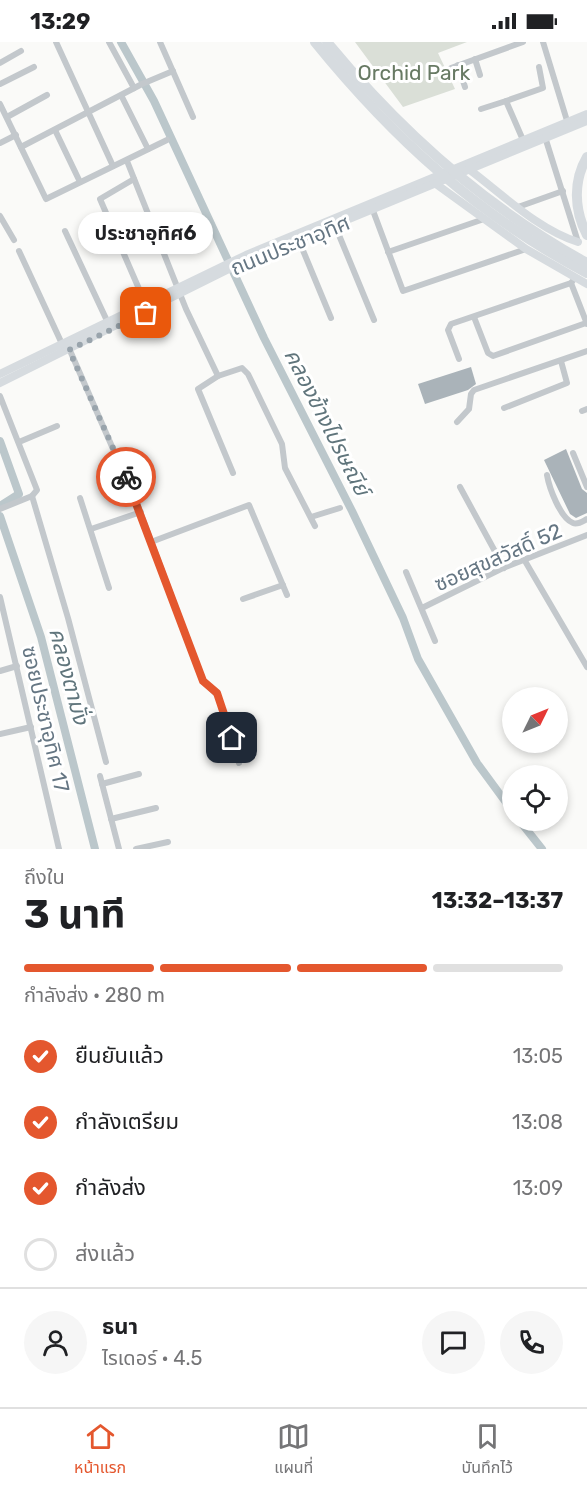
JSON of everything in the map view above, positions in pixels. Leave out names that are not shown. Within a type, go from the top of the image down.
[{"type":"highway","points":[[315,42],[348,82],[433,169],[500,220],[587,273]]},
{"type":"highway","points":[[327,42],[397,121],[447,168],[505,212],[587,263]]},
{"type":"highway","points":[[583,238],[577,195],[580,172],[587,157]]},
{"type":"main road","name":"ถนนประชาอุทิศ","points":[[0,374],[110,327],[230,266],[470,170],[587,114]]},
{"type":"main road","name":"ถนนประชาอุทิศ","points":[[568,125],[587,121]]},
{"type":"main road","name":"ถนนประชาอุทิศ","points":[[372,208],[445,173],[523,140],[545,135]]},
{"type":"main road","points":[[470,170],[518,207],[561,235],[583,238]]},
{"type":"main road","points":[[436,184],[525,249],[573,280],[587,284]]},
{"type":"main road","name":"ถนนประชาอุทิศ","points":[[110,327],[146,305],[179,292]]},
{"type":"main road","name":"ถนนประชาอุทิศ","points":[[0,383],[66,347]]},
{"type":"street","points":[[56,42],[113,166]]},
{"type":"street","points":[[109,42],[134,88]]},
{"type":"street","points":[[160,42],[193,117]]},
{"type":"street","points":[[321,42],[358,87],[445,173]]},
{"type":"street","points":[[465,87],[454,66],[523,42]]},
{"type":"street","points":[[543,42],[568,125]]},
{"type":"street","points":[[0,63],[21,51]]},
{"type":"street","points":[[475,59],[480,75]]},
{"type":"street","points":[[0,84],[34,67]]},
{"type":"street","points":[[481,109],[543,88],[538,67]]},
{"type":"street","points":[[21,147],[122,97],[150,80],[173,71]]},
{"type":"street","points":[[7,117],[47,95]]},
{"type":"street","points":[[122,97],[148,149]]},
{"type":"street","points":[[506,101],[523,140]]},
{"type":"street","points":[[0,104],[46,199],[167,140]]},
{"type":"street","points":[[55,130],[80,182]]},
{"type":"street","points":[[0,142],[16,135]]},
{"type":"street","points":[[545,135],[563,191],[583,238]]},
{"type":"street","points":[[127,161],[179,292],[218,376]]},
{"type":"street","points":[[135,179],[100,199],[146,305]]},
{"type":"street","points":[[518,207],[563,191]]},
{"type":"street","points":[[372,208],[400,287],[406,291],[525,249]]},
{"type":"street","points":[[0,216],[14,240]]},
{"type":"street","points":[[388,252],[484,219]]},
{"type":"street","points":[[334,223],[374,320]]},
{"type":"street","points":[[65,231],[110,327]]},
{"type":"street","points":[[298,237],[332,318]]},
{"type":"street","points":[[19,251],[66,347],[141,512],[203,681],[218,696],[239,763]]},
{"type":"street","points":[[459,359],[449,326],[573,280],[587,324],[493,356],[488,353],[474,317]]},
{"type":"street","points":[[457,422],[469,409],[474,390],[587,351]]},
{"type":"street","points":[[504,408],[567,383],[561,360]]},
{"type":"street","points":[[233,473],[198,393],[201,386],[218,376],[242,368],[248,374],[282,444],[285,468],[315,526]]},
{"type":"street","points":[[0,396],[37,487],[32,496],[0,509]]},
{"type":"street","points":[[19,442],[57,426]]},
{"type":"street","points":[[573,453],[587,487]]},
{"type":"street","points":[[547,475],[558,506],[570,522],[577,524],[587,519]]},
{"type":"street","points":[[460,487],[504,568]]},
{"type":"street","points":[[32,496],[68,618],[106,762]]},
{"type":"street","points":[[80,498],[109,588]]},
{"type":"street","points":[[151,542],[249,505],[287,595]]},
{"type":"street","points":[[311,517],[340,508]]},
{"type":"street","points":[[91,529],[141,512]]},
{"type":"street","points":[[585,536],[587,546]]},
{"type":"street","name":"ซอยสุขสวัสดิ์ 52","points":[[422,608],[504,568],[585,536]]},
{"type":"street","points":[[525,561],[587,667]]},
{"type":"street","points":[[406,572],[435,641]]},
{"type":"street","points":[[243,599],[283,585]]},
{"type":"street","name":"ซอยประชาอุทิศ 17","points":[[0,597],[4,627],[17,666],[57,849]]},
{"type":"street","points":[[0,671],[17,666]]},
{"type":"street","points":[[0,734],[31,727]]},
{"type":"street","points":[[102,784],[139,774]]},
{"type":"street","points":[[100,776],[119,849]]},
{"type":"street","points":[[111,819],[156,808]]},
{"type":"street","points":[[136,849],[168,842]]},
{"type":"green space","name":"Orchid Park","points":[[355,42],[467,42],[438,53],[455,89],[403,107]]},
{"type":"building","points":[[471,367],[476,384],[468,390],[425,404],[418,384]]},
{"type":"building","points":[[566,449],[582,489],[587,493],[587,513],[576,518],[570,514],[544,460]]},
{"type":"waterway","name":"คลองข้างไปรษณีย์","points":[[121,42],[154,101],[264,338],[352,511],[403,618],[418,659],[477,763],[502,797]]},
{"type":"waterway","name":"คลองตามั่ง","points":[[0,441],[19,494],[0,506]]},
{"type":"waterway","name":"คลองตามั่ง","points":[[0,516],[41,637],[95,849]]},
{"type":"waterway","name":"คลองข้างไปรษณีย์","points":[[528,831],[542,849]]},
{"type":"way so far","points":[[126,477],[69,350],[146,313]]},
{"type":"place","name":"ประชาอุทิศ6","points":[[146,313]]},
{"type":"route","points":[[126,477],[203,681],[217,693],[232,738]]}]
